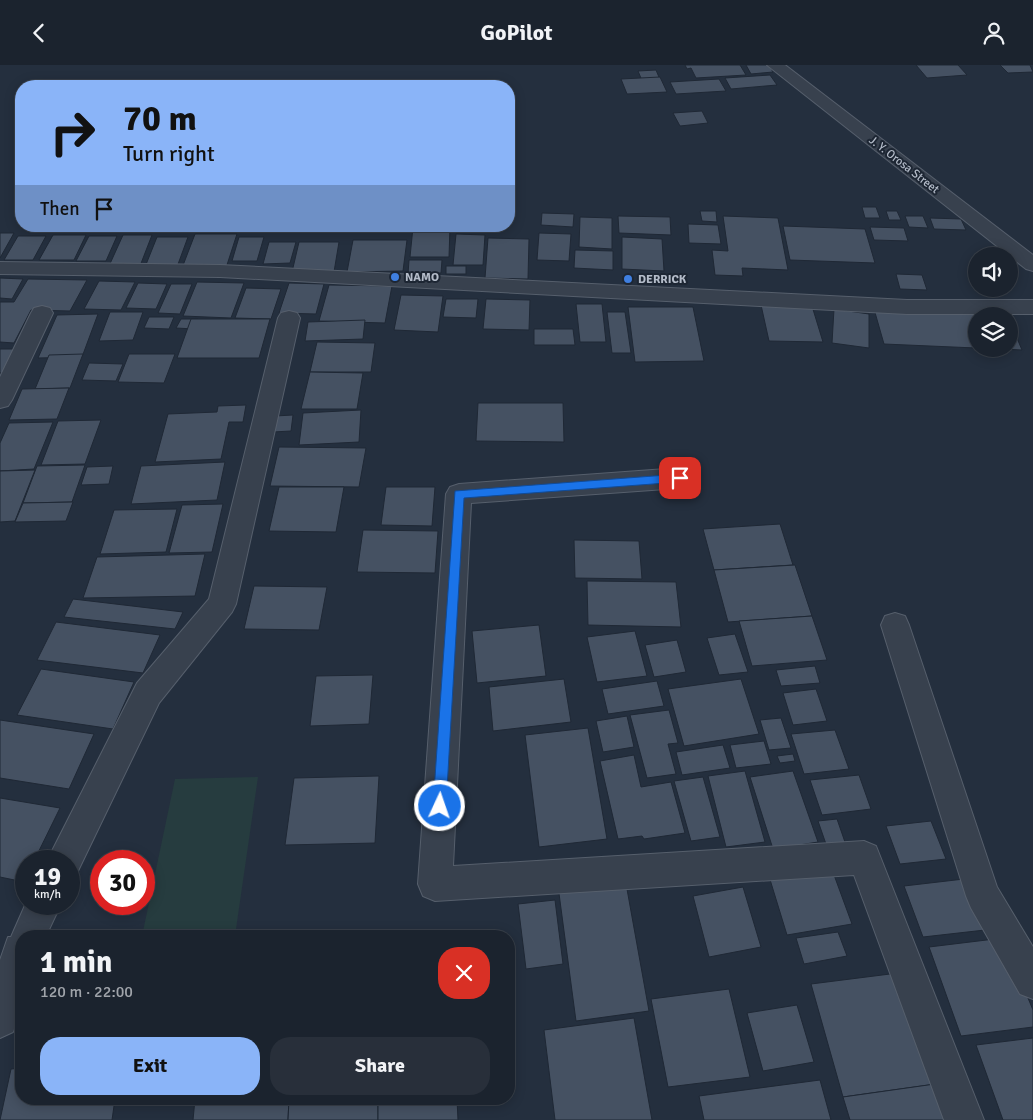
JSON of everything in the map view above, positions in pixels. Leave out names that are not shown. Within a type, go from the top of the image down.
[{"type":"street","name":"J. Y. Orosa Street","points":[[775,65],[1033,265]]},
{"type":"street","points":[[0,268],[220,271],[907,307],[1033,307]]},
{"type":"street","points":[[0,400],[42,313]]},
{"type":"street","points":[[70,850],[148,693],[222,604],[289,317]]},
{"type":"street","points":[[680,478],[459,494],[435,883],[864,858],[964,1120]]},
{"type":"street","points":[[896,625],[983,896],[1033,981]]},
{"type":"street","points":[[31,930],[38,915]]},
{"type":"street","points":[[0,1019],[15,970]]},
{"type":"green space","points":[[258,777],[236,930],[143,930],[146,915],[155,915],[155,874],[175,779]]},
{"type":"building","points":[[685,65],[740,65],[746,75],[696,78],[691,68],[687,69]]},
{"type":"building","points":[[746,65],[769,65],[773,72],[751,74]]},
{"type":"building","points":[[916,65],[958,65],[967,75],[927,78]]},
{"type":"building","points":[[1000,65],[1030,65],[1033,72],[1008,73]]},
{"type":"building","points":[[656,70],[661,82],[643,83],[638,71]]},
{"type":"building","points":[[770,75],[777,85],[731,89],[725,78]]},
{"type":"building","points":[[660,77],[667,92],[627,94],[621,79]]},
{"type":"building","points":[[719,79],[726,91],[676,94],[670,82]]},
{"type":"building","points":[[702,111],[708,123],[680,126],[673,113]]},
{"type":"building","points":[[862,207],[876,207],[880,218],[865,218]]},
{"type":"building","points":[[700,211],[716,211],[717,222],[702,221]]},
{"type":"building","points":[[886,211],[897,211],[901,220],[889,220]]},
{"type":"building","points":[[542,213],[574,214],[573,227],[541,225]]},
{"type":"building","points":[[618,216],[670,217],[671,235],[619,233]]},
{"type":"building","points":[[723,216],[778,218],[788,270],[742,268],[743,276],[715,275],[712,250],[728,251]]},
{"type":"building","points":[[905,216],[923,216],[928,228],[909,227]]},
{"type":"building","points":[[580,217],[612,218],[612,249],[579,247]]},
{"type":"building","points":[[930,218],[961,219],[966,230],[934,229]]},
{"type":"building","points":[[688,224],[718,225],[721,244],[689,243]]},
{"type":"building","points":[[783,226],[865,229],[875,263],[790,260]]},
{"type":"building","points":[[870,227],[904,228],[908,241],[874,240]]},
{"type":"building","points":[[412,232],[450,232],[449,257],[410,257]]},
{"type":"building","points":[[0,233],[14,233],[0,258]]},
{"type":"building","points":[[539,233],[571,234],[569,261],[537,260]]},
{"type":"building","points":[[195,234],[237,234],[226,268],[182,268]]},
{"type":"building","points":[[456,234],[485,235],[483,265],[453,265]]},
{"type":"building","points":[[53,235],[86,235],[74,260],[39,260]]},
{"type":"building","points":[[123,235],[152,235],[140,266],[109,266]]},
{"type":"building","points":[[18,236],[46,236],[33,260],[4,260]]},
{"type":"building","points":[[89,236],[117,236],[106,261],[76,261]]},
{"type":"building","points":[[157,237],[188,237],[177,267],[145,267]]},
{"type":"building","points":[[239,237],[264,237],[257,261],[232,261]]},
{"type":"building","points":[[622,237],[662,239],[664,271],[622,269]]},
{"type":"building","points":[[488,238],[529,239],[528,279],[485,278]]},
{"type":"building","points":[[353,240],[407,240],[403,271],[347,272]]},
{"type":"building","points":[[269,242],[296,242],[290,263],[263,264]]},
{"type":"building","points":[[299,242],[339,242],[334,272],[292,272]]},
{"type":"building","points":[[575,250],[613,251],[613,270],[574,268]]},
{"type":"building","points":[[409,260],[442,260],[441,273],[408,274]]},
{"type":"building","points":[[446,266],[466,266],[466,274],[446,274]]},
{"type":"building","points":[[896,274],[922,275],[927,290],[900,289]]},
{"type":"building","points":[[0,278],[23,279],[12,299],[0,298]]},
{"type":"building","points":[[28,279],[87,280],[70,311],[31,310],[14,343],[0,342],[0,302],[14,302]]},
{"type":"building","points":[[99,281],[135,282],[121,310],[84,309]]},
{"type":"building","points":[[197,282],[244,283],[231,318],[183,316]]},
{"type":"building","points":[[138,283],[167,284],[156,309],[126,308]]},
{"type":"building","points":[[289,283],[324,284],[316,314],[279,313]]},
{"type":"building","points":[[171,284],[192,284],[180,314],[158,313]]},
{"type":"building","points":[[329,285],[392,286],[385,323],[319,321]]},
{"type":"building","points":[[246,288],[281,289],[271,319],[235,318]]},
{"type":"building","points":[[401,295],[443,296],[438,332],[394,330]]},
{"type":"building","points":[[446,299],[478,299],[476,318],[443,317]]},
{"type":"building","points":[[486,299],[530,300],[529,330],[483,329]]},
{"type":"building","points":[[576,304],[602,304],[606,342],[580,342]]},
{"type":"building","points":[[761,305],[812,306],[823,342],[769,341]]},
{"type":"building","points":[[628,307],[693,307],[704,361],[635,362]]},
{"type":"building","points":[[834,309],[869,314],[869,348],[832,343]]},
{"type":"building","points":[[874,309],[968,313],[968,348],[884,344]]},
{"type":"building","points":[[110,312],[143,312],[133,340],[99,341]]},
{"type":"building","points":[[607,312],[625,312],[631,353],[612,353]]},
{"type":"building","points":[[98,314],[82,357],[38,358],[57,315]]},
{"type":"building","points":[[149,317],[174,317],[169,329],[144,328]]},
{"type":"building","points":[[181,319],[198,319],[194,329],[176,328]]},
{"type":"building","points":[[191,319],[270,319],[259,358],[177,358]]},
{"type":"building","points":[[365,320],[363,339],[305,341],[308,322]]},
{"type":"building","points":[[534,329],[573,329],[575,345],[534,345]]},
{"type":"building","points":[[1018,340],[1022,350],[1018,350]]},
{"type":"building","points":[[317,342],[375,343],[371,372],[310,372]]},
{"type":"building","points":[[0,349],[15,349],[2,373],[0,373]]},
{"type":"building","points":[[83,354],[70,388],[35,389],[49,355]]},
{"type":"building","points":[[129,354],[175,354],[164,383],[118,382]]},
{"type":"building","points":[[89,363],[123,364],[116,381],[82,380]]},
{"type":"building","points":[[310,372],[363,373],[357,409],[301,409]]},
{"type":"building","points":[[69,388],[57,419],[9,420],[22,389]]},
{"type":"building","points":[[478,403],[563,403],[564,442],[476,441]]},
{"type":"building","points":[[246,405],[243,422],[229,422],[221,459],[155,462],[168,414],[217,412],[218,406]]},
{"type":"building","points":[[361,410],[359,442],[299,445],[303,413]]},
{"type":"building","points":[[293,415],[291,431],[273,432],[275,416]]},
{"type":"building","points":[[101,420],[85,464],[41,465],[58,421]]},
{"type":"building","points":[[53,422],[34,469],[0,471],[0,443],[9,423]]},
{"type":"building","points":[[279,447],[366,448],[359,487],[270,486]]},
{"type":"building","points":[[225,462],[217,500],[131,504],[141,466]]},
{"type":"building","points":[[85,465],[72,502],[23,503],[37,466]]},
{"type":"building","points":[[113,466],[109,484],[81,485],[87,467]]},
{"type":"building","points":[[35,470],[15,521],[0,522],[0,471]]},
{"type":"building","points":[[279,487],[344,487],[336,532],[269,531]]},
{"type":"building","points":[[386,487],[435,487],[432,526],[381,525]]},
{"type":"building","points":[[73,502],[66,521],[15,522],[23,503]]},
{"type":"building","points":[[223,504],[212,552],[169,553],[182,505]]},
{"type":"building","points":[[177,509],[166,552],[100,554],[114,510]]},
{"type":"building","points":[[780,524],[793,565],[714,570],[703,529]]},
{"type":"building","points":[[363,530],[438,531],[435,573],[357,572]]},
{"type":"building","points":[[574,540],[639,541],[642,579],[575,578]]},
{"type":"building","points":[[205,554],[195,596],[83,598],[97,557]]},
{"type":"building","points":[[795,565],[812,616],[728,622],[714,570]]},
{"type":"building","points":[[587,581],[676,582],[681,627],[588,625]]},
{"type":"building","points":[[254,586],[327,587],[319,630],[244,629]]},
{"type":"building","points":[[73,599],[183,612],[175,629],[64,617]]},
{"type":"building","points":[[812,616],[827,660],[752,666],[739,621]]},
{"type":"building","points":[[56,622],[160,635],[143,673],[37,660]]},
{"type":"building","points":[[539,625],[546,676],[477,683],[472,631]]},
{"type":"building","points":[[635,631],[647,676],[597,682],[587,637]]},
{"type":"building","points":[[735,634],[748,672],[719,675],[707,638]]},
{"type":"building","points":[[677,640],[686,672],[654,677],[645,645]]},
{"type":"building","points":[[815,666],[820,683],[781,686],[776,670]]},
{"type":"building","points":[[41,669],[134,682],[113,729],[17,715]]},
{"type":"building","points":[[373,675],[369,724],[310,726],[316,676]]},
{"type":"building","points":[[564,679],[571,722],[493,731],[489,687]]},
{"type":"building","points":[[741,679],[759,734],[684,746],[668,689]]},
{"type":"building","points":[[657,681],[664,706],[608,714],[602,689]]},
{"type":"building","points":[[816,689],[827,721],[793,725],[783,693]]},
{"type":"building","points":[[669,710],[678,743],[668,744],[676,774],[647,778],[630,715]]},
{"type":"building","points":[[627,716],[634,747],[603,752],[596,721]]},
{"type":"building","points":[[781,718],[791,748],[769,750],[760,720]]},
{"type":"building","points":[[0,720],[94,734],[69,789],[0,778]]},
{"type":"building","points":[[588,728],[607,839],[539,847],[525,735]]},
{"type":"building","points":[[835,730],[849,769],[804,774],[791,734]]},
{"type":"building","points":[[764,741],[771,764],[736,768],[730,745]]},
{"type":"building","points":[[723,745],[730,768],[682,775],[676,752]]},
{"type":"building","points":[[793,754],[795,761],[780,763],[777,756]]},
{"type":"building","points":[[634,755],[641,787],[671,782],[685,833],[644,839],[642,836],[618,839],[600,761]]},
{"type":"building","points":[[745,771],[765,842],[726,847],[708,776]]},
{"type":"building","points":[[793,771],[818,842],[773,849],[750,777]]},
{"type":"building","points":[[859,775],[871,809],[822,815],[810,780]]},
{"type":"building","points":[[379,776],[375,843],[285,845],[294,778]]},
{"type":"building","points":[[703,777],[720,837],[691,841],[674,781]]},
{"type":"building","points":[[0,798],[60,808],[39,850],[15,850],[15,880],[0,877]]},
{"type":"building","points":[[837,819],[846,845],[827,847],[818,821]]},
{"type":"building","points":[[931,821],[946,859],[900,864],[886,826]]},
{"type":"building","points":[[830,864],[852,924],[787,935],[768,873]]},
{"type":"building","points":[[625,878],[649,1011],[576,1021],[558,886]]},
{"type":"building","points":[[964,879],[985,930],[923,937],[904,886]]},
{"type":"building","points":[[743,887],[761,947],[709,957],[693,896]]},
{"type":"building","points":[[555,900],[563,964],[526,969],[518,904]]},
{"type":"building","points":[[838,932],[847,956],[804,964],[796,938]]},
{"type":"building","points":[[1003,938],[1033,1010],[1033,1027],[961,1036],[929,947]]},
{"type":"building","points":[[898,973],[936,1084],[843,1097],[811,984]]},
{"type":"building","points":[[729,989],[750,1077],[668,1087],[651,999]]},
{"type":"building","points":[[797,1005],[814,1062],[763,1071],[747,1013]]},
{"type":"building","points":[[634,1018],[652,1120],[555,1120],[544,1030]]},
{"type":"building","points":[[1033,1038],[1033,1120],[1003,1120],[976,1045]]},
{"type":"building","points":[[11,1069],[15,1069],[15,1105],[114,1105],[112,1120],[0,1120]]},
{"type":"building","points":[[820,1080],[831,1120],[704,1120],[699,1096]]},
{"type":"building","points":[[935,1084],[947,1120],[850,1120],[843,1097]]},
{"type":"building","points":[[194,1105],[289,1105],[288,1120],[193,1120]]},
{"type":"building","points":[[289,1105],[378,1105],[378,1120],[288,1120]]},
{"type":"building","points":[[378,1105],[457,1105],[458,1120],[378,1120]]},
{"type":"place","name":"NAMO","points":[[395,277]]},
{"type":"place","name":"DERRICK","points":[[628,279]]},
{"type":"route","points":[[440,806],[459,494],[680,478]]}]
